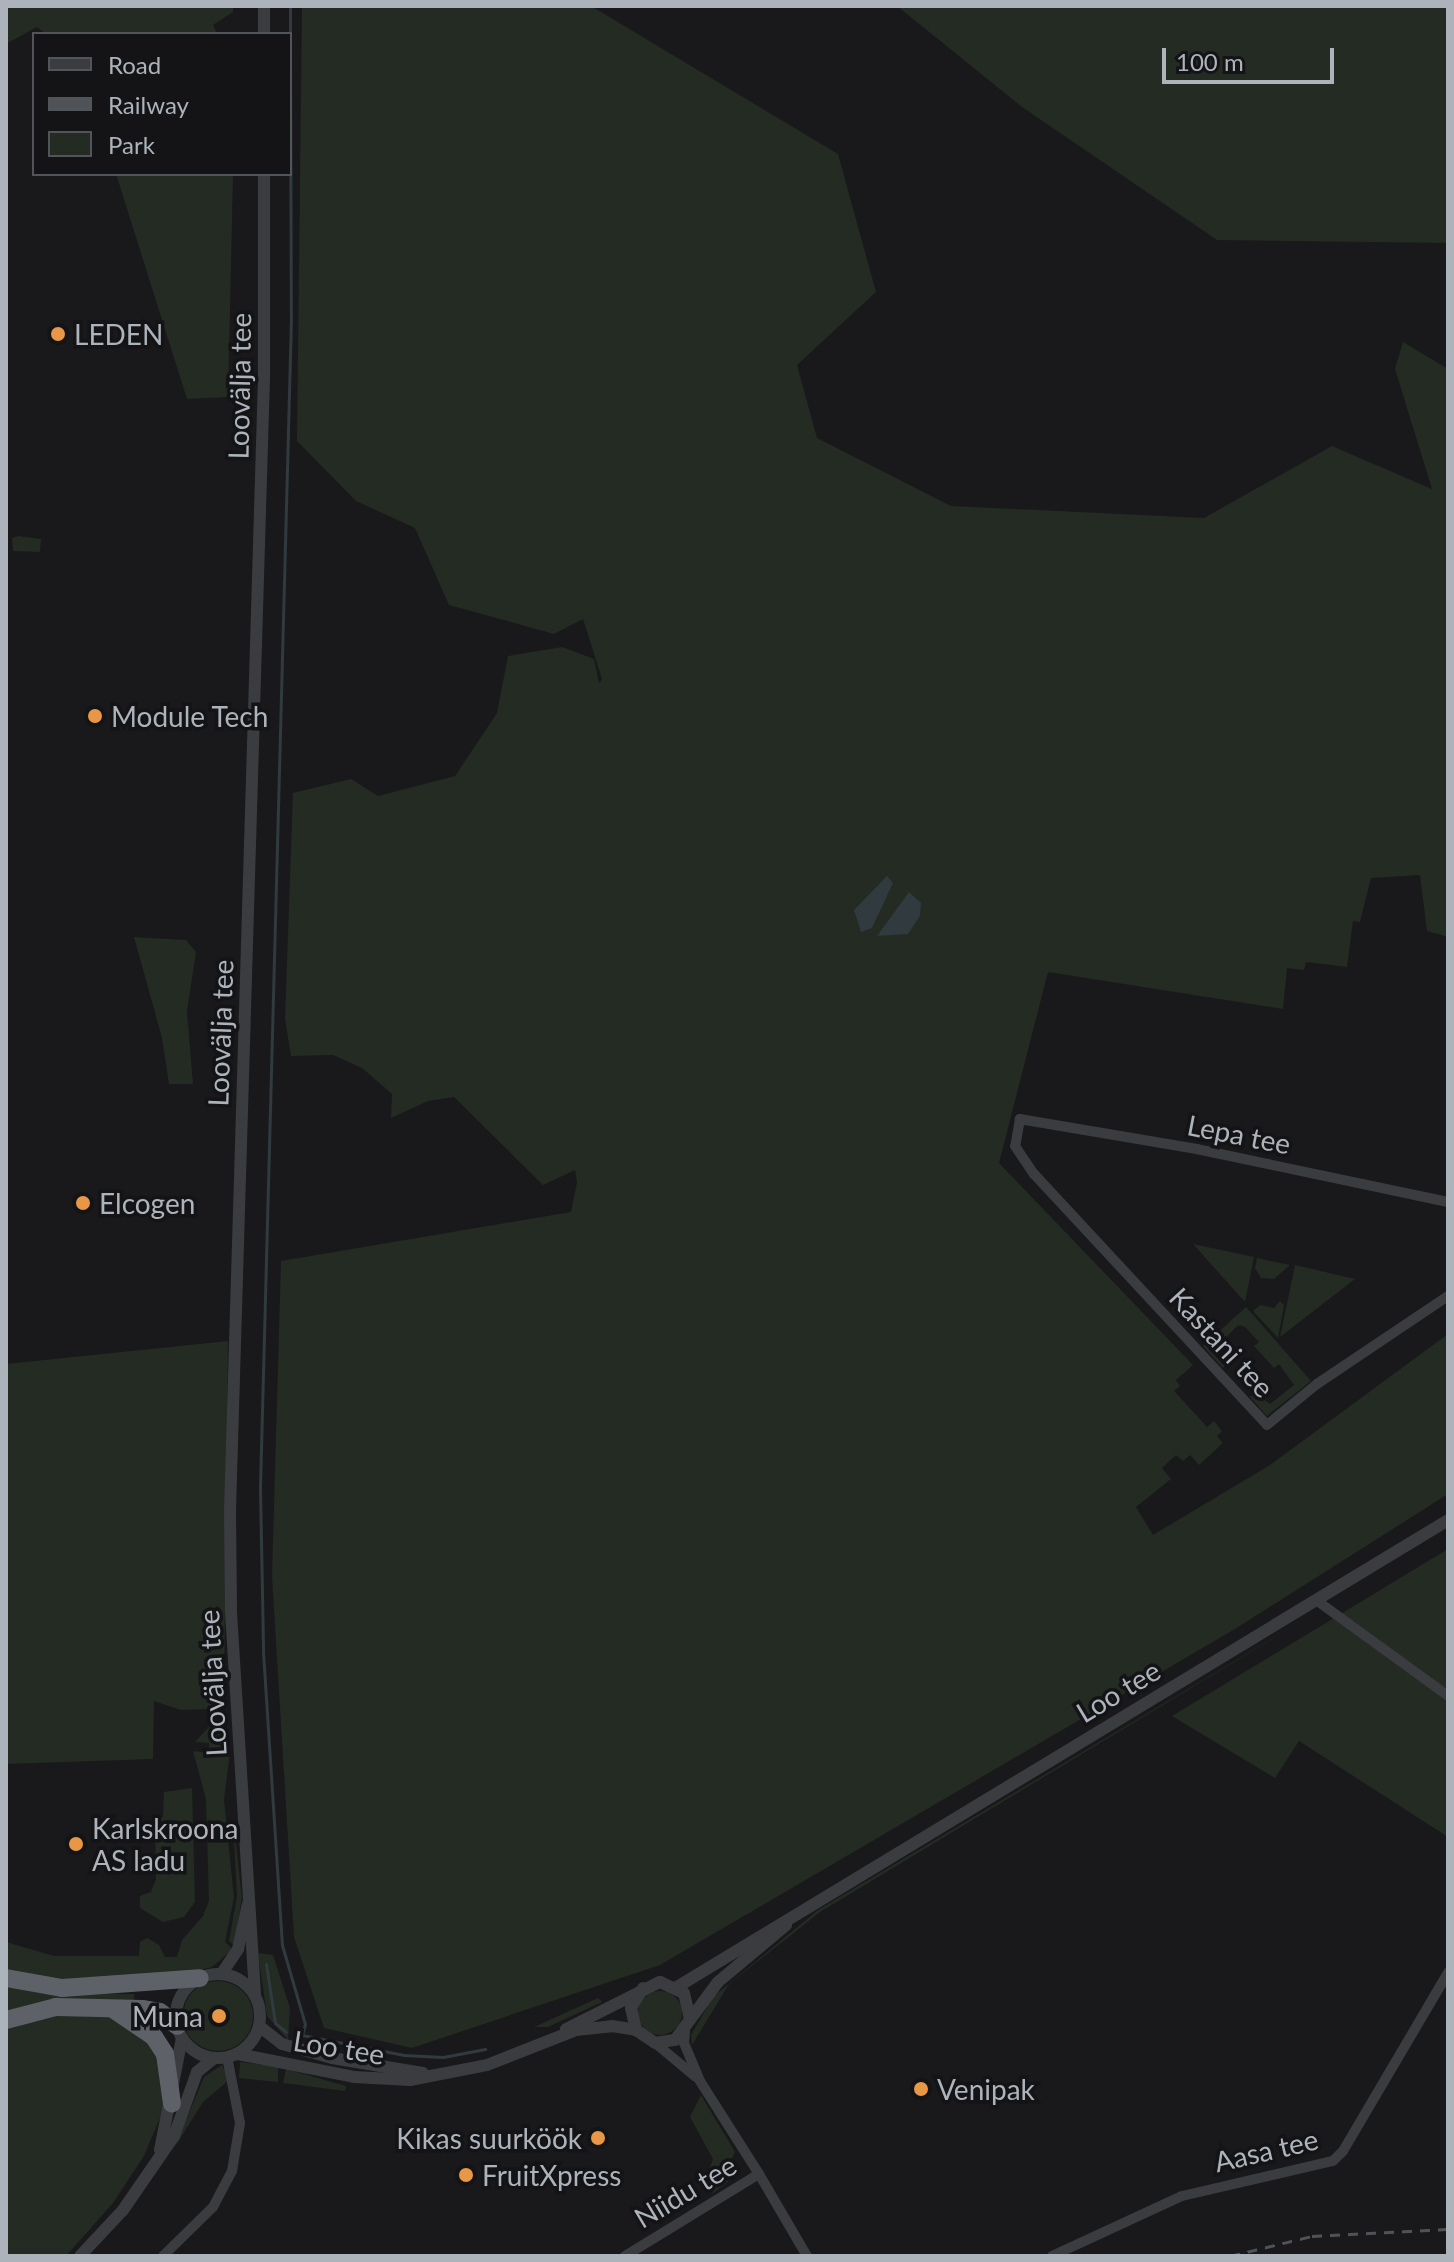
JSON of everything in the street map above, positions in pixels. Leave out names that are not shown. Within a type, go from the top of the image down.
[{"type":"highway","points":[[6,1978],[62,1988],[200,1978]]},
{"type":"highway","points":[[6,2020],[56,2007],[152,2009],[180,2032]]},
{"type":"highway","points":[[111,2008],[154,2037],[165,2054],[172,2104]]},
{"type":"street","points":[[264,6],[264,32]]},
{"type":"street","name":"Loovälja tee","points":[[255,1994],[231,1608],[230,1510],[264,392],[264,176]]},
{"type":"street","name":"Lepa tee","points":[[1020,1119],[1197,1149],[1448,1202]]},
{"type":"street","name":"Kastani tee","points":[[1020,1119],[1015,1152],[1267,1425],[1321,1381],[1448,1296]]},
{"type":"street","name":"Loo tee","points":[[227,2056],[354,2077],[410,2080],[487,2065],[545,2040],[643,1988],[660,1982],[677,1987],[1448,1520]]},
{"type":"street","points":[[1316,1600],[1448,1696]]},
{"type":"street","name":"Loovälja tee","points":[[222,1973],[238,1949],[249,1893]]},
{"type":"street","name":"Loo tee","points":[[688,2025],[718,1982],[813,1902]]},
{"type":"street","points":[[80,2256],[123,2210],[174,2136],[197,2072],[227,2056],[259,2026],[255,1994],[235,1977],[222,1973],[200,1978],[183,1993],[172,2104],[158,2157]]},
{"type":"street","name":"Aasa tee","points":[[1052,2256],[1182,2196],[1333,2161],[1343,2151],[1448,1973]]},
{"type":"street","points":[[643,1988],[631,2008],[636,2030],[655,2043],[669,2042],[688,2025],[689,2001],[677,1987]]},
{"type":"street","name":"Niidu tee","points":[[625,2256],[759,2174],[700,2081],[684,2043],[688,2025]]},
{"type":"street","name":"Loo tee","points":[[259,2026],[282,2044],[332,2058],[432,2075]]},
{"type":"street","name":"Loo tee","points":[[545,2040],[576,2030],[612,2026],[636,2030]]},
{"type":"street","points":[[180,2032],[202,2055],[227,2056]]},
{"type":"street","name":"Niidu tee","points":[[655,2043],[700,2081]]},
{"type":"street","points":[[163,2256],[213,2207],[232,2171],[240,2123],[227,2056]]},
{"type":"street","points":[[759,2174],[807,2256]]},
{"type":"green space","points":[[6,6],[233,6],[233,12],[213,25],[216,32],[43,32],[37,27],[6,44]]},
{"type":"green space","points":[[302,6],[591,6],[838,154],[876,292],[797,365],[817,438],[951,506],[1204,518],[1332,446],[1432,489],[1395,369],[1403,342],[1448,369],[1448,937],[1427,931],[1420,875],[1371,878],[1360,922],[1353,921],[1347,967],[1306,962],[1304,970],[1287,968],[1283,1009],[1048,972],[999,1163],[1193,1365],[1176,1380],[1180,1386],[1174,1391],[1207,1427],[1214,1421],[1222,1431],[1217,1436],[1223,1443],[1199,1465],[1190,1455],[1183,1461],[1176,1455],[1162,1468],[1171,1479],[1136,1507],[1153,1535],[1270,1465],[1448,1334],[1448,1494],[1235,1629],[660,1965],[412,2048],[324,2028],[294,1937],[272,1576],[281,1261],[571,1212],[577,1182],[575,1170],[543,1185],[454,1097],[428,1101],[391,1118],[392,1094],[362,1068],[333,1055],[291,1056],[285,1019],[293,793],[351,779],[378,796],[455,776],[497,713],[508,656],[562,647],[594,659],[599,683],[602,679],[583,619],[554,634],[449,605],[415,528],[356,501],[297,441]]},
{"type":"green space","points":[[897,6],[1448,6],[1448,243],[1217,240],[1022,107]]},
{"type":"green space","points":[[117,176],[233,176],[228,397],[187,399]]},
{"type":"green space","points":[[12,538],[41,539],[40,552],[13,551]]},
{"type":"green space","points":[[134,937],[186,940],[196,952],[187,1011],[193,1084],[169,1084],[162,1038]]},
{"type":"green space","points":[[1193,1244],[1254,1257],[1245,1302]]},
{"type":"green space","points":[[1257,1258],[1290,1265],[1274,1279],[1261,1278],[1255,1268]]},
{"type":"green space","points":[[1295,1265],[1355,1279],[1280,1337],[1293,1275]]},
{"type":"green space","points":[[1280,1301],[1284,1305],[1278,1338],[1253,1311],[1260,1305],[1274,1308]]},
{"type":"green space","points":[[1246,1307],[1311,1381],[1267,1416],[1250,1397],[1255,1393],[1270,1404],[1294,1385],[1279,1364],[1274,1368],[1254,1346],[1259,1342],[1245,1327],[1238,1325],[1217,1347],[1227,1363],[1223,1368],[1203,1346]]},
{"type":"green space","points":[[228,1341],[224,1698],[211,1709],[181,1710],[154,1701],[153,1759],[6,1764],[6,1364]]},
{"type":"green space","points":[[1448,1549],[1448,1837],[1299,1741],[1275,1778],[1172,1716]]},
{"type":"green space","points":[[1317,1612],[820,1912],[729,1984],[692,2045],[691,2035],[713,1997],[818,1910]]},
{"type":"green space","points":[[209,1727],[223,1733],[230,1751],[224,1800],[234,1898],[225,1942],[233,1949],[212,1967],[176,1976],[74,1982],[6,1971],[6,1942],[54,1956],[139,1956],[140,1942],[147,1938],[159,1945],[165,1957],[177,1957],[182,1940],[203,1916],[209,1901],[206,1799],[193,1751],[209,1753],[209,1743],[195,1742]]},
{"type":"green space","points":[[192,1788],[195,1902],[184,1917],[163,1922],[140,1908],[140,1896],[151,1892],[156,1879],[155,1818],[163,1817],[164,1792]]},
{"type":"green space","points":[[233,1818],[242,1898],[234,1945],[229,1941],[237,1896]]},
{"type":"green space","points":[[258,1953],[273,1955],[290,2008],[288,2040],[267,2016]]},
{"type":"green space","points":[[218,1981],[237,1987],[247,1997],[253,2016],[247,2035],[237,2045],[218,2051],[199,2045],[189,2035],[183,2016],[189,1997],[199,1987]]},
{"type":"green space","points":[[6,1986],[46,1994],[134,1994],[134,2001],[42,2002],[6,2011]]},
{"type":"green space","points":[[660,1991],[676,1997],[682,2013],[676,2029],[660,2035],[644,2029],[638,2013],[644,1997]]},
{"type":"green space","points":[[598,1998],[602,2002],[548,2027],[534,2027]]},
{"type":"green space","points":[[55,2015],[111,2017],[154,2048],[167,2087],[162,2113],[144,2156],[113,2203],[66,2256],[6,2256],[6,2026]]},
{"type":"green space","points":[[240,2062],[278,2067],[278,2082],[239,2078]]},
{"type":"green space","points":[[222,2065],[229,2080],[203,2102],[175,2147],[204,2077]]},
{"type":"green space","points":[[286,2069],[346,2086],[345,2091],[283,2083]]},
{"type":"green space","points":[[701,2095],[735,2152],[725,2172],[728,2182],[713,2193],[703,2187],[713,2159],[690,2117]]},
{"type":"shaded area","points":[[887,876],[893,883],[872,928],[861,932],[854,910]]},
{"type":"shaded area","points":[[909,892],[921,903],[920,916],[908,934],[877,936]]},
{"type":"waterway","points":[[290,6],[290,32]]},
{"type":"waterway","points":[[290,176],[291,318],[260,1489],[263,1652],[282,1945],[305,2024],[302,2035],[404,2055],[443,2057],[485,2049]]},
{"type":"waterway","points":[[266,1964],[275,2023],[286,2032]]},
{"type":"railway","points":[[1230,2256],[1312,2236],[1448,2229]]},
{"type":"place","name":"LEDEN","points":[[58,334]]},
{"type":"place","name":"Module Tech","points":[[95,716]]},
{"type":"place","name":"Elcogen","points":[[83,1203]]},
{"type":"place","name":"Karlskroona AS ladu","points":[[76,1844]]},
{"type":"place","name":"Muna","points":[[219,2016]]},
{"type":"place","name":"Venipak","points":[[921,2089]]},
{"type":"place","name":"Kikas suurköök","points":[[598,2138]]},
{"type":"place","name":"FruitXpress","points":[[466,2175]]}]
